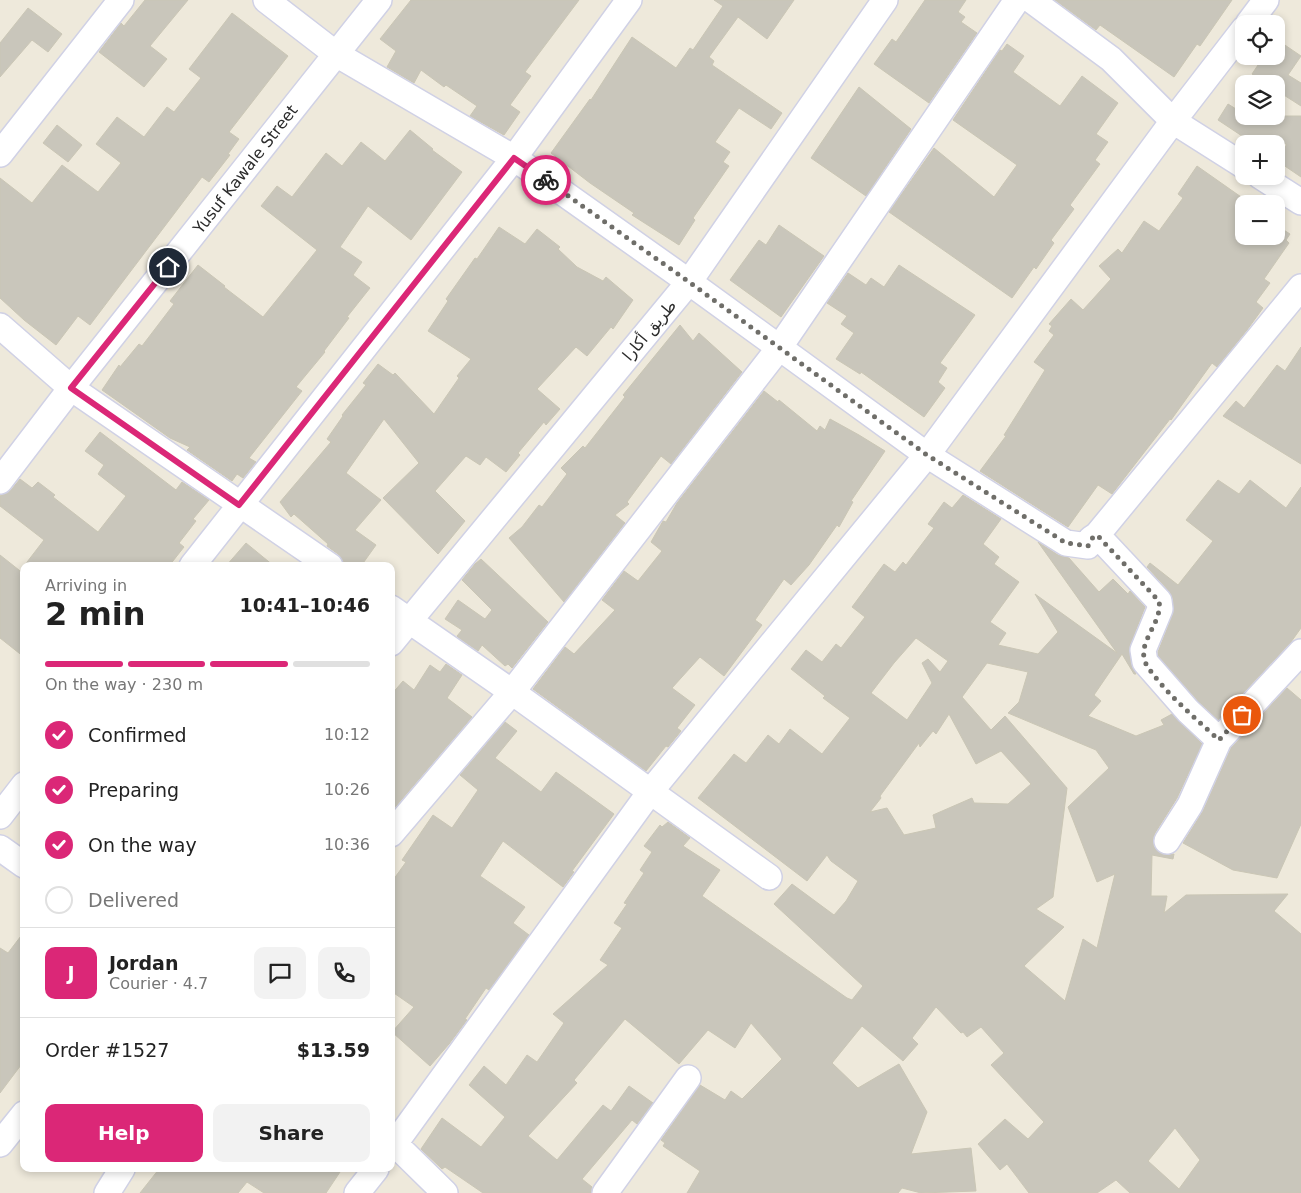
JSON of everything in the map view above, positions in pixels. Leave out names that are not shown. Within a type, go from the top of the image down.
[{"type":"street","points":[[0,154],[120,0]]},
{"type":"street","points":[[266,0],[336,54],[514,158],[927,455],[1066,543],[1088,546],[1091,539],[1097,535],[1301,287]]},
{"type":"street","name":"Yusuf Kawale Street","points":[[0,480],[379,0]]},
{"type":"street","points":[[195,562],[514,158],[630,0]]},
{"type":"street","name":"طريق أكارا","points":[[395,630],[400,614],[689,282],[885,0]]},
{"type":"street","points":[[395,829],[512,692],[779,348],[1017,0]]},
{"type":"street","points":[[1031,0],[1111,59],[1173,121],[1235,160]]},
{"type":"street","points":[[1255,15],[1266,0]]},
{"type":"street","points":[[395,1141],[650,792],[927,455],[1173,121],[1235,41]]},
{"type":"street","points":[[1274,185],[1301,202]]},
{"type":"street","points":[[0,326],[71,388],[324,562]]},
{"type":"street","points":[[1097,535],[1159,601],[1160,609],[1143,650],[1145,662],[1188,711],[1219,740]]},
{"type":"street","points":[[400,614],[769,877]]},
{"type":"street","points":[[1167,841],[1190,805],[1219,740],[1301,652]]},
{"type":"street","points":[[0,816],[20,790]]},
{"type":"street","points":[[0,848],[20,863]]},
{"type":"street","points":[[605,1193],[688,1078]]},
{"type":"street","points":[[0,1144],[20,1119]]},
{"type":"street","points":[[395,1146],[445,1193]]},
{"type":"street","points":[[107,1193],[120,1172]]},
{"type":"street","points":[[357,1193],[374,1172]]},
{"type":"building","points":[[145,0],[188,0],[150,46],[167,59],[144,87],[99,52],[121,23],[124,26]]},
{"type":"building","points":[[411,0],[579,0],[525,72],[531,76],[510,105],[520,112],[504,135],[470,116],[477,106],[446,85],[444,87],[421,70],[414,83],[387,67],[396,51],[380,39]]},
{"type":"building","points":[[714,0],[794,0],[767,39],[738,17],[709,57],[714,61],[712,65],[782,113],[771,129],[739,108],[715,142],[730,152],[723,162],[729,166],[693,218],[695,220],[679,245],[632,215],[634,213],[551,153],[591,100],[632,37],[676,68],[690,48],[693,50],[723,6]]},
{"type":"building","points":[[925,0],[966,0],[958,12],[965,17],[961,22],[977,33],[929,103],[874,64],[892,39],[896,42]]},
{"type":"building","points":[[1055,0],[1232,0],[1200,46],[1197,44],[1174,77],[1100,25],[1096,30]]},
{"type":"building","points":[[28,8],[62,34],[48,52],[32,40],[0,77],[0,43]]},
{"type":"building","points":[[232,13],[288,56],[229,132],[239,139],[228,154],[230,155],[209,182],[202,177],[90,325],[78,316],[56,345],[0,298],[0,178],[32,203],[62,165],[98,192],[121,163],[96,144],[117,117],[144,137],[167,107],[174,112],[201,78],[189,69]]},
{"type":"building","points":[[1007,44],[1024,56],[1013,72],[1060,106],[1082,76],[1118,103],[1096,134],[1108,142],[1095,160],[1100,164],[1070,205],[1074,209],[1051,240],[1054,243],[1012,298],[889,212],[934,148],[994,197],[1017,165],[953,120],[1000,50],[1002,51]]},
{"type":"building","points":[[1285,45],[1301,56],[1288,75],[1301,83],[1301,106],[1285,96],[1285,75],[1252,74],[1258,65],[1285,65]]},
{"type":"building","points":[[859,87],[911,129],[866,196],[811,158]]},
{"type":"building","points":[[1228,104],[1235,108],[1235,125],[1285,125],[1285,116],[1301,116],[1301,177],[1285,166],[1285,147],[1287,144],[1285,144],[1285,135],[1240,135],[1218,120]]},
{"type":"building","points":[[57,125],[82,145],[68,162],[43,143]]},
{"type":"building","points":[[410,130],[432,150],[462,172],[411,240],[368,206],[340,247],[362,262],[353,275],[370,288],[347,317],[349,318],[325,352],[296,387],[302,391],[249,458],[256,462],[243,478],[237,474],[232,481],[187,450],[190,447],[170,438],[102,390],[119,365],[120,367],[139,344],[142,346],[174,304],[170,301],[198,265],[263,317],[317,250],[261,206],[277,186],[292,197],[326,153],[342,166],[361,142],[385,161]]},
{"type":"building","points":[[1197,166],[1238,195],[1235,195],[1235,245],[1285,245],[1285,231],[1290,234],[1286,240],[1289,243],[1264,279],[1270,283],[1256,302],[1263,308],[1247,330],[1217,367],[1212,363],[1171,420],[1112,494],[1098,485],[1068,527],[980,471],[1006,436],[1004,435],[1045,370],[1034,362],[1054,335],[1049,331],[1052,326],[1049,324],[1071,299],[1083,310],[1111,279],[1099,266],[1118,249],[1122,253],[1144,221],[1159,231],[1183,198],[1178,194]]},
{"type":"building","points":[[779,225],[824,256],[781,317],[730,280],[759,240],[766,245]]},
{"type":"building","points":[[499,227],[525,244],[537,229],[560,247],[558,249],[577,267],[603,281],[606,277],[633,300],[613,329],[611,327],[587,356],[576,347],[537,389],[560,409],[546,425],[544,422],[518,453],[520,455],[506,472],[486,457],[480,465],[466,456],[435,491],[465,521],[438,554],[383,498],[419,463],[384,419],[346,473],[381,500],[355,530],[376,545],[364,562],[344,562],[338,554],[327,546],[328,544],[294,514],[291,517],[280,502],[331,442],[327,439],[342,415],[366,385],[363,383],[378,364],[393,375],[395,373],[434,414],[459,378],[457,376],[471,359],[428,331],[448,301],[446,299],[475,258],[477,259]]},
{"type":"building","points":[[899,265],[975,315],[940,363],[947,368],[938,382],[945,388],[924,417],[861,372],[860,374],[836,359],[854,333],[841,324],[847,316],[827,303],[848,273],[866,285],[871,278],[884,287]]},
{"type":"building","points":[[680,325],[693,341],[699,333],[742,372],[671,464],[661,456],[627,502],[629,504],[615,515],[625,523],[564,602],[509,538],[522,527],[539,505],[542,507],[567,474],[561,468],[583,446],[585,448],[625,397],[623,395]]},
{"type":"building","points":[[1301,347],[1301,464],[1223,416],[1236,401],[1244,408],[1277,365],[1285,371]]},
{"type":"building","points":[[764,391],[778,402],[779,400],[817,431],[820,426],[825,430],[830,419],[885,451],[851,501],[853,502],[839,527],[837,525],[809,565],[791,585],[784,579],[755,620],[762,625],[724,676],[700,657],[672,688],[695,705],[677,728],[681,731],[646,771],[533,689],[565,647],[574,654],[615,610],[602,600],[624,571],[638,581],[662,551],[651,542],[663,521],[666,522],[677,503]]},
{"type":"building","points":[[100,432],[176,490],[182,482],[209,500],[193,519],[196,521],[179,543],[184,547],[172,562],[27,562],[44,540],[0,506],[0,496],[11,490],[20,479],[32,488],[38,482],[55,495],[53,497],[98,532],[126,496],[98,474],[104,465],[85,451]]},
{"type":"building","points":[[1218,480],[1239,494],[1250,480],[1286,508],[1301,487],[1301,628],[1291,642],[1218,720],[1198,701],[1158,656],[1173,614],[1173,599],[1169,591],[1147,567],[1150,563],[1178,585],[1213,541],[1186,520]]},
{"type":"building","points":[[963,495],[1001,519],[983,544],[999,557],[994,564],[1019,582],[990,622],[1006,633],[998,645],[1038,654],[1058,632],[1035,594],[1117,653],[1038,542],[1058,555],[1069,558],[1099,592],[1113,579],[1128,594],[1130,591],[1145,607],[1130,645],[1131,664],[1136,674],[1134,674],[1122,654],[1094,695],[1101,701],[1088,716],[1136,736],[1164,725],[1161,720],[1172,714],[1202,744],[1177,798],[1155,833],[1153,840],[1154,847],[1160,853],[1174,854],[1173,859],[1152,855],[1151,896],[1167,896],[1164,913],[1186,895],[1288,894],[1274,911],[1301,934],[1301,1193],[1130,1193],[1116,1180],[1097,1193],[1029,1193],[1007,1164],[1000,1170],[978,1144],[1005,1119],[1028,1139],[1044,1122],[991,1065],[1004,1053],[981,1027],[967,1037],[936,1007],[912,1038],[918,1044],[903,1061],[862,1026],[832,1063],[858,1088],[899,1064],[927,1112],[911,1154],[971,1148],[976,1191],[921,1193],[902,1188],[898,1193],[687,1193],[700,1171],[663,1146],[665,1143],[661,1140],[700,1085],[725,1100],[731,1091],[742,1099],[782,1059],[751,1023],[735,1048],[708,1030],[679,1064],[625,1019],[574,1080],[577,1083],[528,1136],[557,1160],[603,1105],[611,1111],[629,1086],[653,1103],[637,1124],[632,1120],[582,1179],[592,1187],[591,1193],[483,1193],[445,1167],[442,1169],[421,1149],[442,1118],[481,1147],[505,1117],[469,1085],[484,1066],[506,1085],[527,1055],[537,1062],[564,1023],[553,1014],[608,965],[600,960],[622,928],[614,923],[627,904],[624,903],[644,873],[640,870],[652,852],[644,846],[660,825],[662,827],[668,822],[690,838],[683,846],[720,870],[702,896],[847,998],[852,1000],[863,986],[774,904],[792,884],[834,915],[846,901],[858,881],[831,861],[827,855],[807,881],[698,798],[734,754],[746,763],[768,735],[779,744],[790,729],[822,754],[850,718],[823,698],[825,696],[791,669],[806,650],[822,662],[836,644],[841,648],[865,617],[852,607],[884,564],[895,572],[903,562],[906,565],[934,528],[928,524],[944,502],[952,508]],"holes":[[[916,638],[948,661],[940,672],[928,659],[922,663],[932,683],[907,720],[871,693]],[[987,663],[1028,672],[1019,702],[1008,713],[1096,750],[1109,768],[1068,807],[1097,882],[1115,874],[1097,948],[1083,939],[1065,1001],[1024,966],[1064,927],[1036,909],[1053,897],[1067,788],[1005,716],[991,730],[962,697]],[[949,714],[976,764],[1001,751],[1031,784],[1008,804],[974,803],[972,798],[933,815],[936,828],[904,835],[887,808],[870,812],[919,743],[920,747],[933,731],[936,734]],[[1175,1128],[1200,1160],[1179,1189],[1148,1161]]]},
{"type":"building","points":[[246,543],[269,562],[229,562]]},
{"type":"building","points":[[0,555],[20,571],[20,654],[0,638]]},
{"type":"building","points":[[481,559],[548,622],[512,668],[508,664],[505,666],[482,645],[478,651],[459,638],[457,636],[462,630],[445,619],[458,600],[485,619],[492,610],[462,580]]},
{"type":"building","points":[[446,664],[462,675],[447,698],[472,717],[395,807],[395,690],[403,681],[414,690],[430,665],[440,672]]},
{"type":"building","points":[[1287,688],[1301,700],[1301,824],[1277,878],[1233,870],[1183,843],[1203,811],[1231,748]]},
{"type":"building","points":[[505,722],[517,731],[495,758],[541,792],[556,772],[614,814],[572,871],[574,872],[563,887],[503,841],[480,876],[525,907],[513,923],[529,935],[489,990],[486,988],[465,1019],[467,1020],[430,1066],[395,1035],[395,1029],[414,1007],[395,994],[395,877],[406,862],[402,860],[433,815],[452,828],[478,790],[460,775]]},
{"type":"building","points":[[20,937],[20,1066],[0,1093],[0,948],[8,953]]},
{"type":"building","points":[[157,1172],[340,1172],[326,1193],[264,1193],[247,1182],[238,1193],[140,1193]]},
{"type":"way so far","points":[[546,180],[927,455],[1066,543],[1088,546],[1091,539],[1097,535],[1159,601],[1160,609],[1143,650],[1145,662],[1160,681],[1219,740],[1242,715]]},
{"type":"route","points":[[168,267],[71,388],[239,505],[514,158],[546,180]]}]
